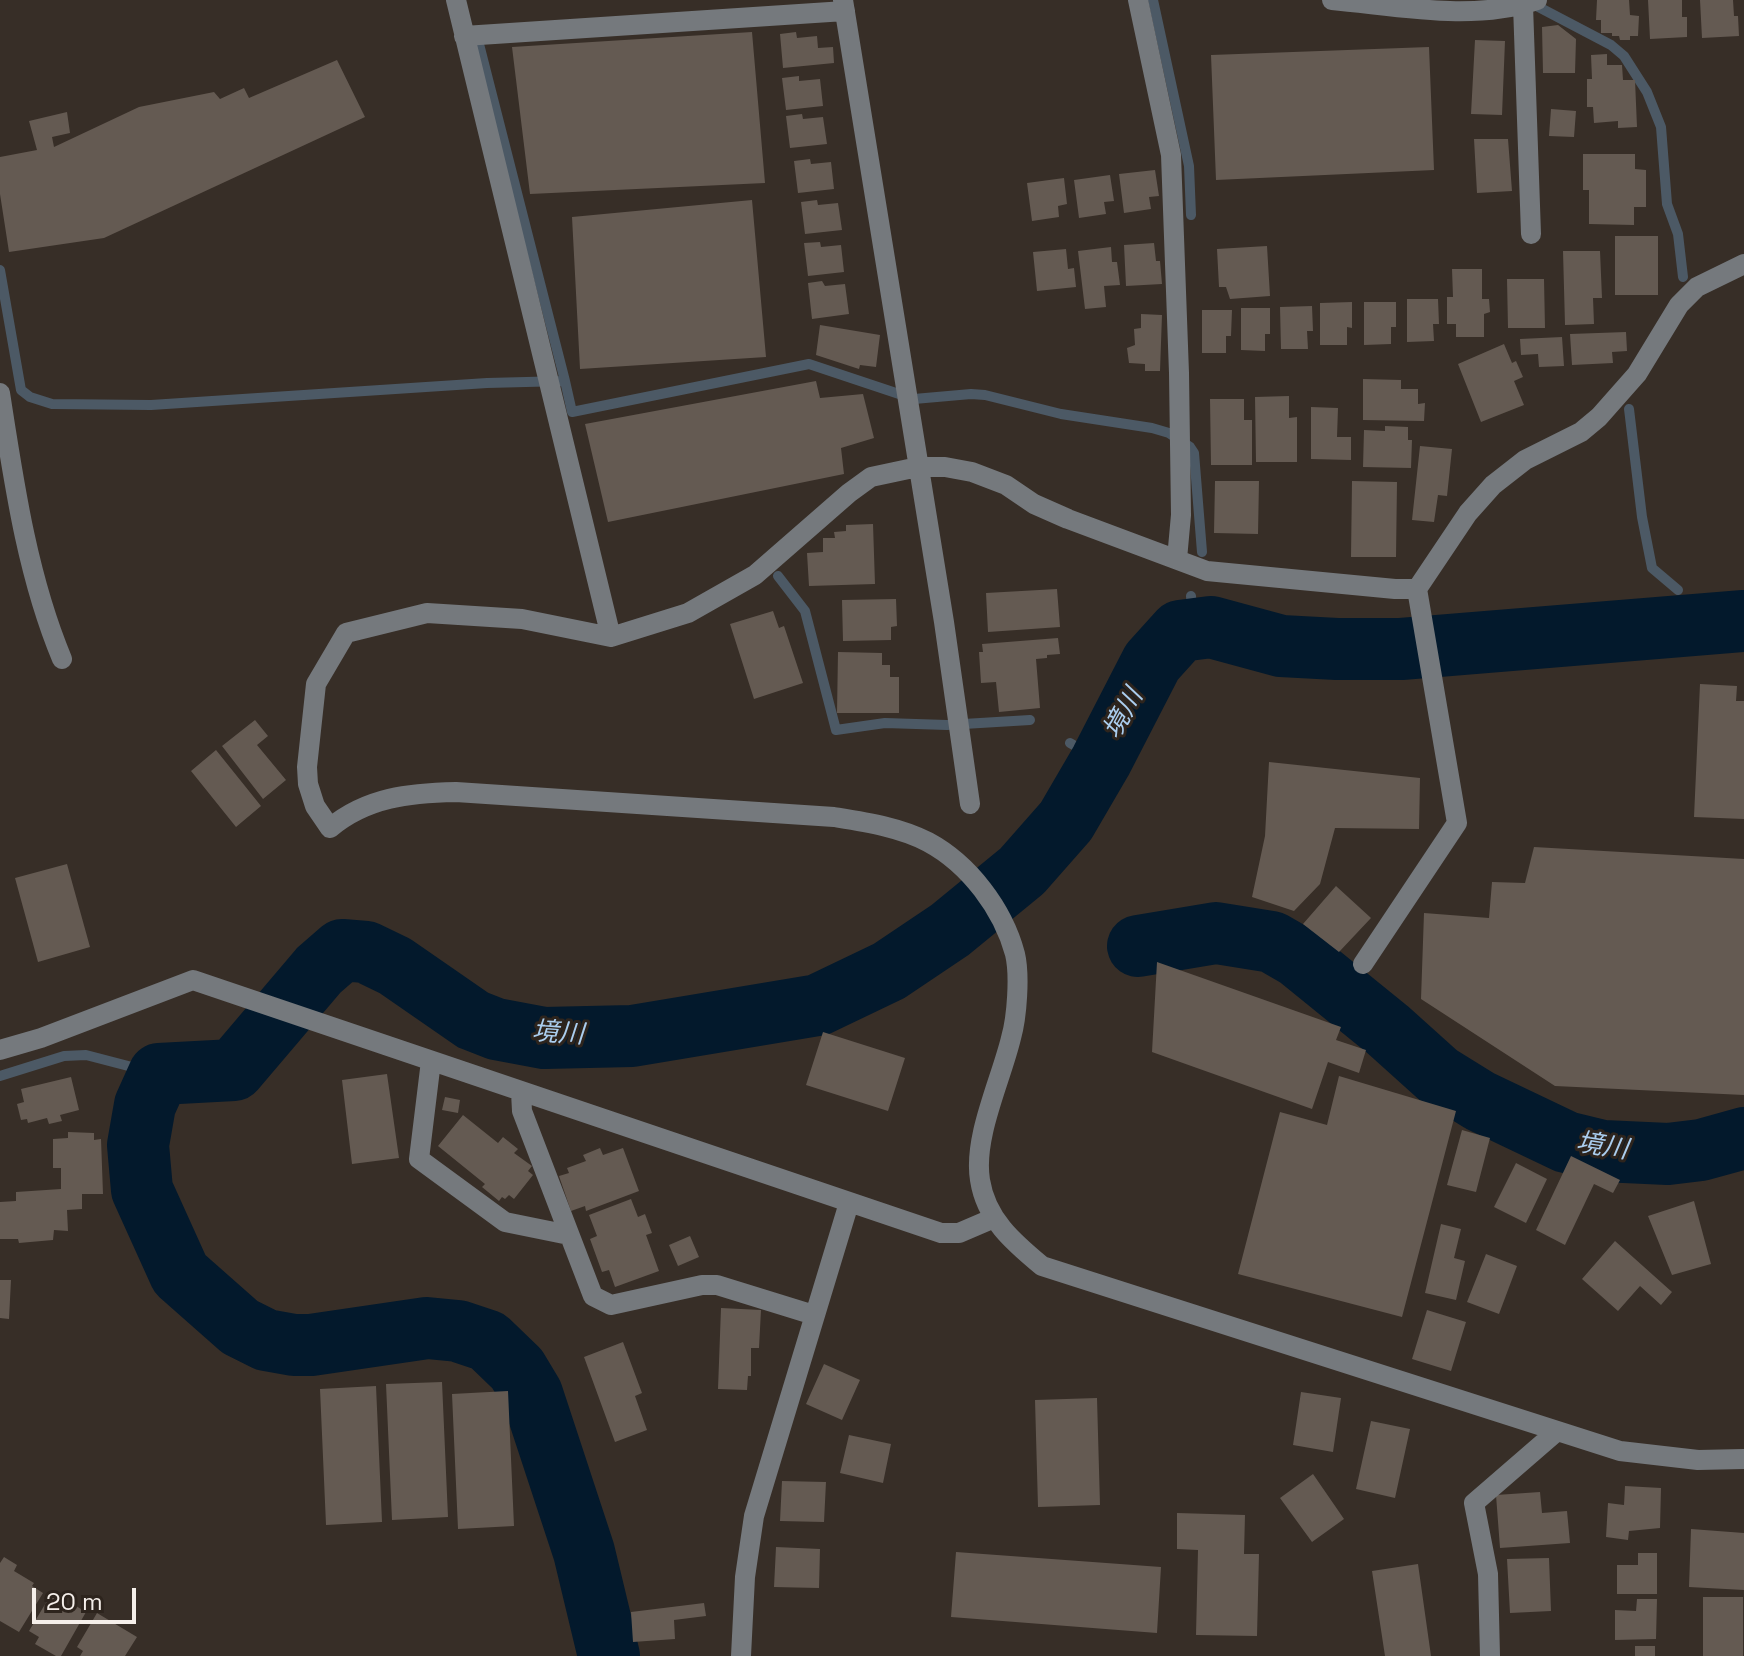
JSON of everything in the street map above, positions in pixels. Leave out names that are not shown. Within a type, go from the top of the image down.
[{"type":"street","points":[[456,0],[611,637]]},
{"type":"street","points":[[1138,0],[1171,155],[1179,373],[1181,515],[1177,559]]},
{"type":"street","points":[[1332,0],[1469,11],[1530,2],[1531,234]]},
{"type":"street","points":[[464,36],[844,5],[970,804]]},
{"type":"street","points":[[1363,964],[1457,823],[1418,597],[1468,513],[1493,485],[1525,460],[1581,432],[1599,417],[1637,374],[1679,305],[1697,287],[1744,264]]},
{"type":"street","points":[[0,393],[9,513],[62,659]]},
{"type":"street","points":[[1418,597],[1395,589],[1207,571],[1068,519],[1034,504],[1006,485],[972,472],[918,467],[871,477],[755,575],[688,613],[611,637],[522,619],[427,613],[346,633],[316,684],[308,784],[315,806],[330,828],[356,810],[382,800],[415,793],[456,792],[834,817],[895,830],[926,841],[948,854],[969,873],[1004,927],[1016,956],[1013,1034],[986,1123],[978,1164],[983,1193],[994,1218],[1015,1244],[1042,1266],[1620,1451],[1698,1460],[1744,1459]]},
{"type":"street","points":[[0,1050],[41,1038],[193,980],[941,1233],[959,1233],[994,1218]]},
{"type":"street","points":[[431,1061],[419,1159],[505,1222],[569,1235]]},
{"type":"street","points":[[521,1092],[522,1111],[593,1296],[611,1305],[702,1285],[717,1285],[814,1315]]},
{"type":"street","points":[[741,1656],[745,1577],[754,1516],[849,1203]]},
{"type":"street","points":[[1490,1656],[1488,1574],[1474,1503],[1556,1432]]},
{"type":"building","points":[[1597,0],[1629,0],[1630,15],[1639,16],[1638,36],[1620,40],[1612,33],[1601,33],[1601,20],[1596,20]]},
{"type":"building","points":[[1648,0],[1682,0],[1682,17],[1687,17],[1687,37],[1650,39]]},
{"type":"building","points":[[1700,0],[1733,0],[1739,36],[1702,38]]},
{"type":"building","points":[[1558,25],[1576,39],[1575,73],[1543,73],[1542,27]]},
{"type":"building","points":[[752,32],[765,183],[530,194],[512,47]]},
{"type":"building","points":[[796,32],[797,38],[817,36],[818,48],[833,47],[834,63],[783,68],[780,34]]},
{"type":"building","points":[[1475,40],[1505,41],[1502,115],[1471,114]]},
{"type":"building","points":[[1429,47],[1434,170],[1216,180],[1211,55]]},
{"type":"building","points":[[1607,54],[1607,65],[1622,65],[1623,80],[1635,80],[1637,127],[1618,128],[1618,121],[1594,123],[1593,107],[1587,107],[1587,79],[1592,79],[1591,55]]},
{"type":"building","points":[[337,60],[365,117],[104,238],[9,252],[0,194],[0,157],[37,150],[29,121],[67,112],[70,133],[52,137],[54,147],[139,107],[214,92],[220,99],[244,88],[249,98]]},
{"type":"building","points":[[799,76],[799,81],[820,79],[823,106],[786,110],[782,78]]},
{"type":"building","points":[[1551,109],[1576,111],[1574,137],[1549,136]]},
{"type":"building","points":[[802,114],[803,119],[823,117],[827,144],[790,148],[786,116]]},
{"type":"building","points":[[1474,139],[1508,139],[1512,191],[1477,193]]},
{"type":"building","points":[[1583,154],[1635,154],[1635,169],[1646,170],[1646,207],[1634,207],[1634,225],[1589,224],[1589,190],[1583,190]]},
{"type":"building","points":[[810,159],[811,164],[831,162],[834,189],[798,193],[794,161]]},
{"type":"building","points":[[1155,170],[1159,196],[1149,197],[1151,209],[1124,213],[1119,174]]},
{"type":"building","points":[[1110,175],[1114,201],[1104,202],[1106,214],[1079,218],[1074,180]]},
{"type":"building","points":[[1064,178],[1067,204],[1058,206],[1059,217],[1032,221],[1027,183]]},
{"type":"building","points":[[752,200],[766,357],[580,369],[572,217]]},
{"type":"building","points":[[817,200],[818,205],[838,203],[842,230],[805,234],[801,202]]},
{"type":"building","points":[[1615,236],[1658,236],[1658,295],[1615,295]]},
{"type":"building","points":[[820,242],[821,247],[841,245],[844,272],[808,276],[804,243]]},
{"type":"building","points":[[1154,243],[1156,261],[1160,261],[1162,284],[1126,286],[1124,245]]},
{"type":"building","points":[[1267,246],[1270,296],[1230,299],[1226,287],[1219,287],[1217,249]]},
{"type":"building","points":[[1111,247],[1112,262],[1117,262],[1120,285],[1104,286],[1106,307],[1085,309],[1078,251]]},
{"type":"building","points":[[1066,249],[1068,269],[1074,268],[1076,287],[1037,291],[1033,252]]},
{"type":"building","points":[[1563,251],[1600,251],[1602,298],[1593,298],[1594,324],[1565,325]]},
{"type":"building","points":[[1452,269],[1482,269],[1482,299],[1489,299],[1490,312],[1484,314],[1484,337],[1456,337],[1456,324],[1447,324],[1447,297],[1453,297]]},
{"type":"building","points":[[1507,279],[1544,279],[1545,328],[1508,328]]},
{"type":"building","points":[[822,281],[825,286],[845,284],[849,314],[812,319],[808,283]]},
{"type":"building","points":[[1407,299],[1438,299],[1439,324],[1433,324],[1434,341],[1407,342]]},
{"type":"building","points":[[1352,302],[1352,328],[1347,327],[1347,345],[1320,345],[1320,303]]},
{"type":"building","points":[[1364,302],[1396,302],[1396,327],[1391,327],[1391,344],[1364,345]]},
{"type":"building","points":[[1312,306],[1313,331],[1307,331],[1308,349],[1281,349],[1280,307]]},
{"type":"building","points":[[1241,308],[1270,308],[1270,334],[1265,334],[1265,351],[1241,350]]},
{"type":"building","points":[[1202,310],[1232,310],[1231,336],[1226,336],[1226,353],[1202,353]]},
{"type":"building","points":[[1141,314],[1162,315],[1160,371],[1145,371],[1145,364],[1129,363],[1127,348],[1135,345],[1134,329],[1141,328]]},
{"type":"building","points":[[820,325],[880,335],[876,367],[860,365],[859,369],[816,355]]},
{"type":"building","points":[[1626,332],[1627,351],[1612,352],[1613,363],[1572,365],[1570,334]]},
{"type":"building","points":[[1562,337],[1564,366],[1539,367],[1538,354],[1521,355],[1520,339]]},
{"type":"building","points":[[1504,344],[1512,363],[1516,361],[1523,377],[1514,381],[1524,405],[1481,422],[1458,364]]},
{"type":"building","points":[[1363,379],[1401,380],[1401,389],[1418,389],[1418,404],[1425,403],[1424,421],[1363,420]]},
{"type":"building","points":[[816,381],[820,398],[863,394],[874,438],[841,448],[844,474],[608,522],[585,424]]},
{"type":"building","points":[[1289,396],[1289,418],[1297,417],[1297,462],[1256,462],[1255,397]]},
{"type":"building","points":[[1210,399],[1244,399],[1244,420],[1252,420],[1252,465],[1211,465]]},
{"type":"building","points":[[1311,407],[1338,408],[1337,437],[1351,437],[1351,460],[1311,459]]},
{"type":"building","points":[[1385,426],[1408,427],[1408,440],[1412,440],[1411,468],[1363,467],[1364,430],[1385,431]]},
{"type":"building","points":[[1420,446],[1452,449],[1447,496],[1438,495],[1434,522],[1412,520]]},
{"type":"building","points":[[1215,481],[1259,481],[1258,534],[1214,533]]},
{"type":"building","points":[[1352,481],[1397,482],[1396,557],[1351,557]]},
{"type":"building","points":[[873,524],[875,584],[809,586],[807,553],[823,552],[823,538],[835,538],[834,532],[846,531],[846,525]]},
{"type":"building","points":[[1057,589],[1060,627],[988,632],[986,593]]},
{"type":"building","points":[[896,599],[897,626],[891,627],[891,640],[843,641],[842,600]]},
{"type":"building","points":[[773,611],[779,628],[784,626],[803,683],[754,699],[730,624]]},
{"type":"building","points":[[1058,638],[1060,654],[1036,659],[1040,708],[999,712],[996,682],[981,683],[979,652],[983,652],[982,644]]},
{"type":"building","points":[[838,652],[882,653],[882,665],[890,665],[890,677],[899,677],[899,713],[837,713]]},
{"type":"building","points":[[1700,684],[1737,686],[1736,701],[1744,701],[1744,819],[1694,817]]},
{"type":"building","points":[[255,720],[268,736],[257,745],[286,780],[263,799],[222,746]]},
{"type":"building","points":[[216,750],[261,806],[236,827],[191,771]]},
{"type":"building","points":[[1269,762],[1420,778],[1419,829],[1335,828],[1320,884],[1294,911],[1252,897],[1265,836]]},
{"type":"building","points":[[1534,847],[1744,859],[1744,1095],[1555,1086],[1421,999],[1424,913],[1489,918],[1492,882],[1525,883]]},
{"type":"building","points":[[67,864],[90,947],[38,962],[15,878]]},
{"type":"building","points":[[1336,886],[1371,918],[1339,952],[1303,924]]},
{"type":"building","points":[[1157,962],[1341,1027],[1336,1040],[1366,1050],[1359,1073],[1328,1062],[1312,1109],[1152,1052]]},
{"type":"building","points":[[823,1032],[905,1058],[888,1111],[806,1085]]},
{"type":"building","points":[[387,1074],[399,1158],[352,1164],[342,1080]]},
{"type":"building","points":[[1339,1076],[1456,1111],[1402,1317],[1238,1274],[1280,1112],[1327,1125]]},
{"type":"building","points":[[71,1077],[79,1110],[60,1115],[62,1121],[49,1124],[47,1118],[28,1123],[27,1119],[21,1120],[17,1104],[24,1102],[21,1089]]},
{"type":"building","points":[[445,1097],[460,1100],[458,1113],[442,1110]]},
{"type":"building","points":[[463,1115],[498,1143],[503,1137],[518,1149],[514,1153],[532,1166],[528,1171],[533,1175],[514,1199],[509,1195],[499,1201],[482,1187],[485,1184],[438,1146]]},
{"type":"building","points":[[1462,1130],[1490,1138],[1476,1192],[1447,1185]]},
{"type":"building","points":[[68,1132],[94,1133],[94,1140],[101,1139],[103,1194],[82,1194],[82,1209],[67,1210],[68,1231],[54,1230],[53,1240],[19,1243],[18,1239],[0,1239],[0,1202],[16,1201],[16,1192],[61,1189],[61,1168],[53,1168],[53,1139],[68,1138]]},
{"type":"building","points":[[600,1148],[603,1155],[623,1148],[639,1191],[586,1211],[585,1206],[571,1211],[559,1176],[569,1173],[567,1168],[586,1161],[583,1155]]},
{"type":"building","points":[[1571,1156],[1620,1180],[1613,1193],[1594,1184],[1565,1245],[1536,1230]]},
{"type":"building","points":[[1516,1163],[1547,1179],[1526,1223],[1494,1207]]},
{"type":"building","points":[[631,1199],[638,1217],[645,1214],[652,1233],[646,1235],[659,1271],[615,1287],[609,1270],[602,1272],[590,1239],[597,1236],[589,1215]]},
{"type":"building","points":[[1694,1201],[1711,1264],[1672,1275],[1648,1216]]},
{"type":"building","points":[[1441,1224],[1461,1229],[1454,1258],[1465,1261],[1456,1300],[1425,1293]]},
{"type":"building","points":[[690,1236],[699,1257],[678,1266],[669,1245]]},
{"type":"building","points":[[1615,1241],[1672,1292],[1661,1305],[1640,1286],[1618,1311],[1582,1279]]},
{"type":"building","points":[[1486,1254],[1517,1266],[1499,1314],[1467,1302]]},
{"type":"building","points":[[0,1280],[11,1280],[9,1319],[0,1318]]},
{"type":"building","points":[[721,1308],[761,1310],[759,1348],[751,1348],[751,1376],[748,1376],[747,1390],[718,1389]]},
{"type":"building","points":[[1427,1310],[1466,1322],[1451,1371],[1412,1359]]},
{"type":"building","points":[[623,1342],[642,1393],[635,1396],[647,1430],[615,1442],[584,1357]]},
{"type":"building","points":[[824,1364],[860,1380],[842,1420],[806,1404]]},
{"type":"building","points":[[442,1382],[448,1517],[392,1520],[386,1384]]},
{"type":"building","points":[[376,1386],[382,1522],[326,1525],[320,1389]]},
{"type":"building","points":[[508,1391],[514,1526],[458,1529],[452,1394]]},
{"type":"building","points":[[1301,1392],[1341,1398],[1333,1452],[1293,1445]]},
{"type":"building","points":[[1097,1398],[1100,1505],[1038,1507],[1035,1400]]},
{"type":"building","points":[[1371,1421],[1410,1429],[1395,1498],[1356,1489]]},
{"type":"building","points":[[849,1435],[891,1444],[883,1483],[840,1473]]},
{"type":"building","points":[[1313,1474],[1344,1519],[1312,1542],[1280,1498]]},
{"type":"building","points":[[782,1481],[826,1482],[824,1522],[780,1521]]},
{"type":"building","points":[[1625,1486],[1661,1488],[1660,1528],[1629,1531],[1628,1540],[1606,1537],[1608,1503],[1624,1505]]},
{"type":"building","points":[[1540,1492],[1542,1513],[1567,1511],[1570,1543],[1500,1548],[1496,1495]]},
{"type":"building","points":[[1177,1513],[1245,1515],[1244,1554],[1259,1554],[1257,1636],[1196,1635],[1198,1550],[1177,1549]]},
{"type":"building","points":[[1691,1529],[1744,1533],[1744,1590],[1689,1587]]},
{"type":"building","points":[[776,1547],[820,1549],[819,1588],[774,1587]]},
{"type":"building","points":[[956,1552],[1161,1567],[1157,1633],[951,1617]]},
{"type":"building","points":[[1638,1553],[1657,1553],[1657,1594],[1617,1594],[1617,1565],[1638,1565]]},
{"type":"building","points":[[4,1557],[17,1565],[14,1571],[34,1583],[32,1586],[43,1593],[19,1632],[0,1621],[0,1563]]},
{"type":"building","points":[[1549,1558],[1551,1611],[1510,1613],[1507,1559]]},
{"type":"building","points":[[1418,1564],[1431,1656],[1385,1656],[1372,1571]]},
{"type":"building","points":[[50,1596],[86,1612],[61,1656],[35,1644],[39,1637],[29,1631]]},
{"type":"building","points":[[1703,1597],[1743,1597],[1743,1656],[1703,1656]]},
{"type":"building","points":[[1637,1599],[1657,1599],[1656,1639],[1615,1640],[1615,1610],[1636,1611]]},
{"type":"building","points":[[704,1603],[706,1616],[674,1620],[675,1639],[633,1642],[631,1612]]},
{"type":"building","points":[[97,1613],[137,1637],[125,1656],[80,1656],[83,1651],[77,1647]]},
{"type":"building","points":[[1635,1646],[1655,1646],[1655,1656],[1635,1656]]},
{"type":"waterway","points":[[1153,0],[1189,166],[1191,215]]},
{"type":"waterway","points":[[1531,3],[1611,45],[1624,56],[1647,92],[1661,127],[1667,204],[1678,234],[1683,277]]},
{"type":"waterway","points":[[479,44],[565,381]]},
{"type":"waterway","points":[[0,270],[21,390],[30,397],[52,404],[151,405],[487,383],[565,381],[572,412],[809,364],[914,399],[985,395],[1061,414],[1169,433],[1194,453],[1202,552]]},
{"type":"waterway","points":[[1629,409],[1642,517],[1652,568],[1678,590]]},
{"type":"waterway","points":[[778,576],[805,611],[836,730],[885,723],[947,725],[1030,720]]},
{"type":"waterway","points":[[1191,596],[1194,630]]},
{"type":"waterway","name":"境川","points":[[609,1656],[584,1552],[532,1394],[517,1369],[488,1341],[458,1331],[427,1328],[311,1345],[266,1340],[240,1327],[180,1274],[142,1190],[138,1145],[145,1105],[159,1074],[234,1070],[319,970],[342,950],[366,952],[395,966],[473,1020],[496,1029],[544,1038],[632,1036],[818,1005],[889,971],[950,930],[1022,871],[1066,821],[1152,662],[1180,631],[1211,627],[1281,646],[1401,649],[1744,621]]},
{"type":"waterway","points":[[1070,743],[1101,761]]},
{"type":"waterway","name":"境川","points":[[1138,946],[1216,933],[1272,942],[1298,957],[1438,1075],[1480,1101],[1566,1142],[1603,1151],[1668,1154],[1701,1150],[1744,1138]]},
{"type":"waterway","points":[[0,1076],[64,1056],[86,1055],[159,1074]]}]
